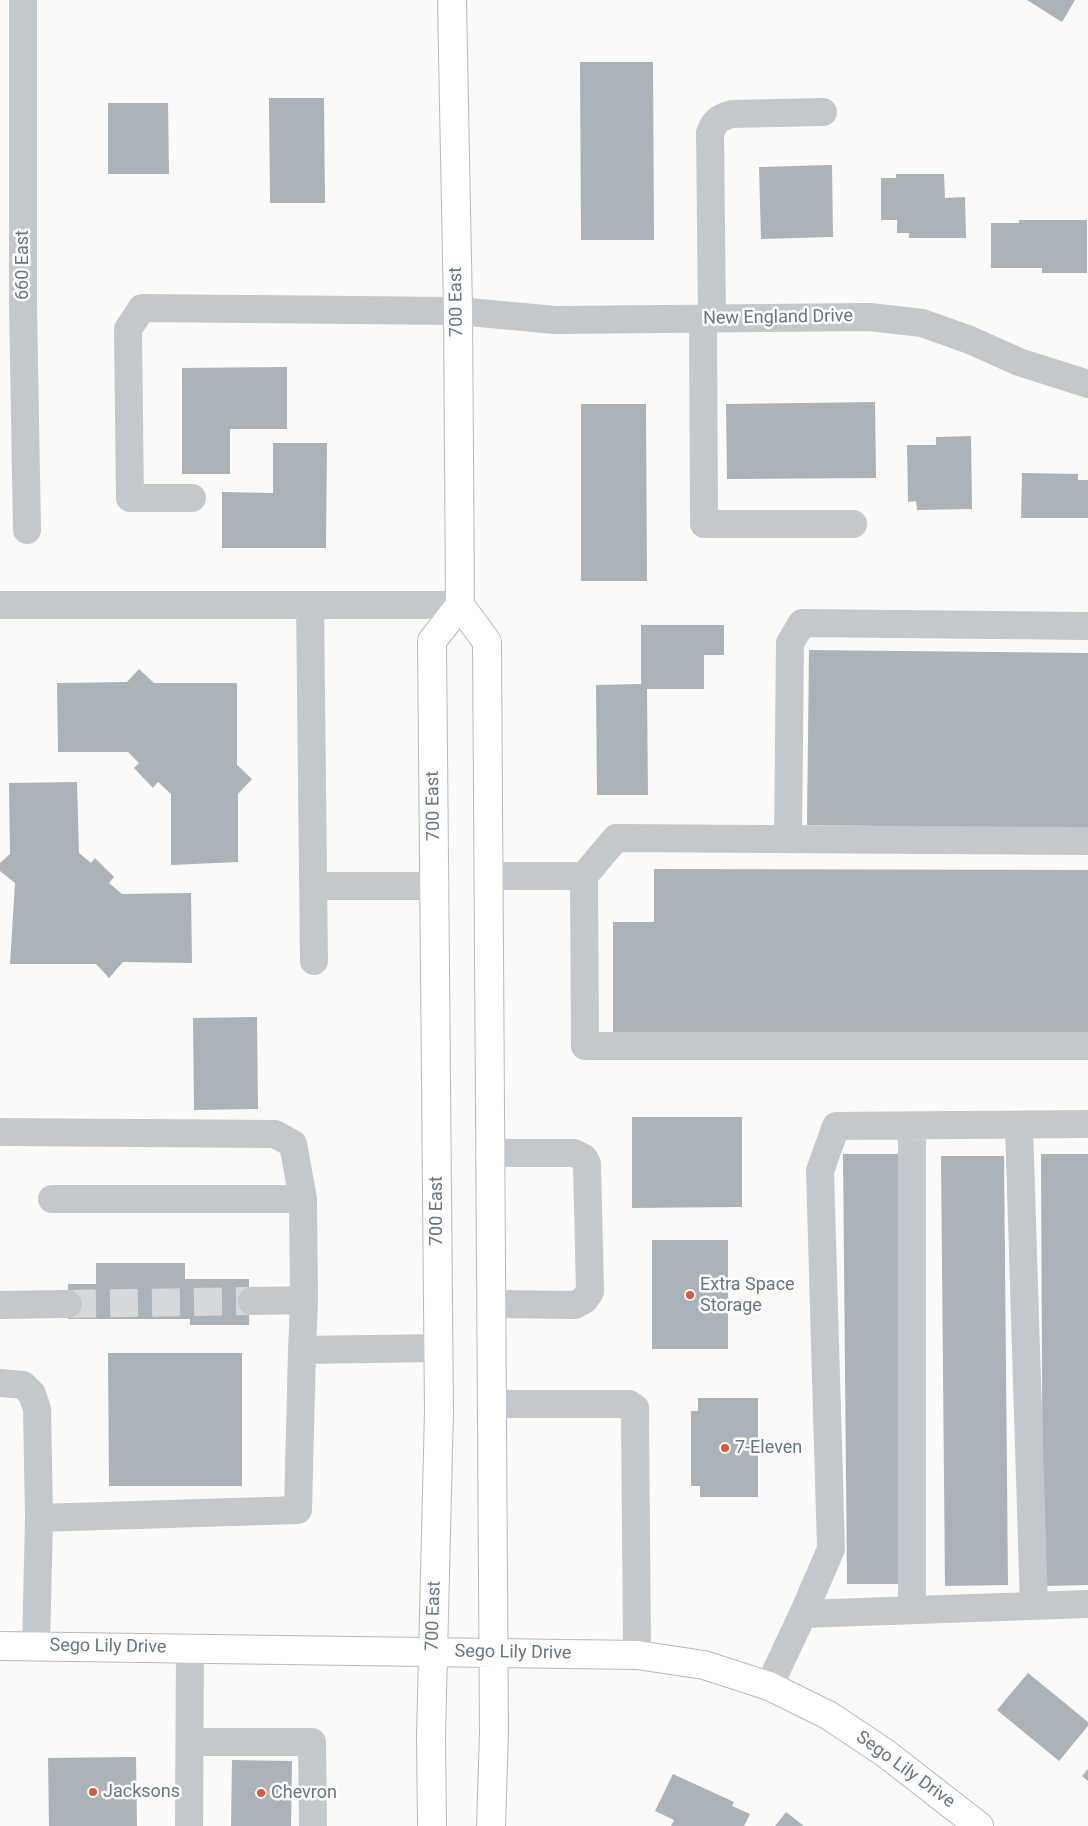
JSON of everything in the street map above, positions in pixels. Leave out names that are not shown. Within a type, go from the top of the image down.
[{"type":"main road","name":"700 East","points":[[432,1826],[431,1736],[439,1411],[432,641],[460,605],[458,311],[452,0]]},
{"type":"main road","points":[[460,605],[487,642],[494,1733],[491,1826]]},
{"type":"main road","name":"Sego Lily Drive","points":[[0,1646],[637,1655],[704,1665],[769,1686],[828,1715],[885,1753],[979,1826]]},
{"type":"street","name":"660 East","points":[[23,0],[12,304],[27,530]]},
{"type":"street","points":[[823,112],[732,114],[723,117],[713,125],[710,132],[704,524],[853,524]]},
{"type":"street","name":"New England Drive","points":[[192,498],[130,498],[128,329],[142,308],[458,311],[555,320],[870,317],[922,323],[970,340],[1019,362],[1088,384]]},
{"type":"street","points":[[0,605],[460,605]]},
{"type":"street","points":[[310,605],[314,961]]},
{"type":"street","points":[[788,839],[790,643],[802,623],[1088,626]]},
{"type":"street","points":[[1088,841],[616,838],[584,876],[585,1046],[1088,1046]]},
{"type":"street","points":[[488,876],[584,876]]},
{"type":"street","points":[[314,886],[435,886]]},
{"type":"street","points":[[769,1686],[831,1549],[820,1171],[836,1126],[1088,1124]]},
{"type":"street","points":[[1020,1125],[1034,1606]]},
{"type":"street","points":[[912,1126],[912,1610]]},
{"type":"street","points":[[0,1132],[276,1134],[293,1144],[303,1199],[304,1300],[298,1510],[39,1518]]},
{"type":"street","points":[[490,1153],[574,1153],[584,1158],[588,1164],[590,1292],[584,1300],[575,1305],[491,1304]]},
{"type":"street","points":[[52,1199],[303,1199]]},
{"type":"street","points":[[252,1301],[304,1300]]},
{"type":"street","points":[[0,1305],[68,1304]]},
{"type":"street","points":[[302,1350],[438,1348]]},
{"type":"street","points":[[0,1384],[23,1385],[32,1394],[37,1409],[39,1518],[36,1646]]},
{"type":"street","points":[[492,1404],[629,1404],[634,1408],[637,1655]]},
{"type":"street","points":[[803,1614],[1088,1604]]},
{"type":"street","points":[[189,1826],[190,1648]]},
{"type":"street","points":[[190,1742],[312,1742],[313,1826]]},
{"type":"building","points":[[1027,0],[1075,0],[1062,22]]},
{"type":"building","points":[[580,62],[653,62],[654,240],[581,240]]},
{"type":"building","points":[[269,98],[324,98],[325,203],[270,203]]},
{"type":"building","points":[[108,103],[168,103],[169,174],[108,174]]},
{"type":"building","points":[[832,165],[833,237],[761,239],[759,167]]},
{"type":"building","points":[[896,174],[944,174],[945,198],[965,197],[966,238],[909,238],[909,233],[897,233],[897,220],[881,220],[881,178],[896,178]]},
{"type":"building","points":[[1019,220],[1087,220],[1087,273],[1042,273],[1042,268],[991,268],[991,223],[1019,223]]},
{"type":"building","points":[[287,367],[287,429],[230,429],[230,474],[182,474],[182,368]]},
{"type":"building","points":[[875,402],[876,478],[727,479],[726,404]]},
{"type":"building","points":[[581,404],[646,404],[647,581],[581,581]]},
{"type":"building","points":[[971,436],[972,509],[917,510],[916,501],[908,502],[907,445],[936,445],[936,437]]},
{"type":"building","points":[[273,443],[327,443],[326,548],[222,548],[222,492],[273,493]]},
{"type":"building","points":[[1022,473],[1078,474],[1078,480],[1088,480],[1088,518],[1021,518]]},
{"type":"building","points":[[641,625],[724,625],[724,655],[704,655],[704,689],[647,689],[648,795],[597,795],[596,685],[641,684]]},
{"type":"building","points":[[809,650],[1088,653],[1088,829],[807,825]]},
{"type":"building","points":[[139,669],[154,683],[237,683],[237,765],[252,779],[238,794],[238,862],[171,865],[171,794],[158,782],[153,788],[134,768],[139,763],[128,752],[58,752],[57,683],[127,682]]},
{"type":"building","points":[[77,782],[79,853],[91,863],[95,858],[114,877],[109,883],[122,894],[191,893],[192,963],[123,962],[109,978],[96,964],[10,964],[15,883],[0,871],[0,863],[10,854],[9,783]]},
{"type":"building","points":[[654,869],[1088,870],[1088,1034],[613,1034],[613,922],[654,922]]},
{"type":"building","points":[[257,1017],[258,1109],[194,1110],[193,1018]]},
{"type":"building","points":[[632,1117],[742,1117],[742,1207],[632,1208]]},
{"type":"building","points":[[843,1154],[906,1154],[910,1584],[847,1584]]},
{"type":"building","points":[[1041,1154],[1088,1154],[1088,1585],[1043,1586]]},
{"type":"building","points":[[941,1156],[1004,1156],[1008,1585],[945,1586]]},
{"type":"building","name":"Extra Space Storage","points":[[652,1240],[728,1240],[728,1349],[652,1349]]},
{"type":"building","points":[[96,1263],[185,1263],[185,1279],[249,1279],[249,1325],[190,1325],[190,1319],[68,1319],[68,1284],[96,1284]]},
{"type":"building","points":[[108,1353],[242,1353],[242,1486],[109,1486]]},
{"type":"building","name":"7-Eleven","points":[[698,1398],[758,1398],[758,1497],[700,1497],[700,1486],[691,1486],[691,1411],[698,1411]]},
{"type":"building","points":[[1028,1673],[1088,1722],[1088,1726],[1059,1761],[997,1710]]},
{"type":"building","name":"Jacksons","points":[[136,1757],[137,1826],[49,1826],[48,1758]]},
{"type":"building","name":"Chevron","points":[[232,1760],[292,1761],[291,1826],[231,1826]]},
{"type":"building","points":[[1088,1769],[1088,1781],[1082,1776]]},
{"type":"building","points":[[673,1774],[734,1802],[732,1806],[750,1814],[744,1826],[671,1826],[674,1820],[655,1811]]},
{"type":"building","points":[[786,1812],[804,1826],[775,1826]]},
{"type":"tunnel","points":[[68,1304],[252,1301]]},
{"type":"place","name":"Extra Space Storage","points":[[690,1295]]},
{"type":"place","name":"7-Eleven","points":[[725,1448]]},
{"type":"place","name":"Jacksons","points":[[93,1792]]},
{"type":"place","name":"Chevron","points":[[261,1793]]}]
